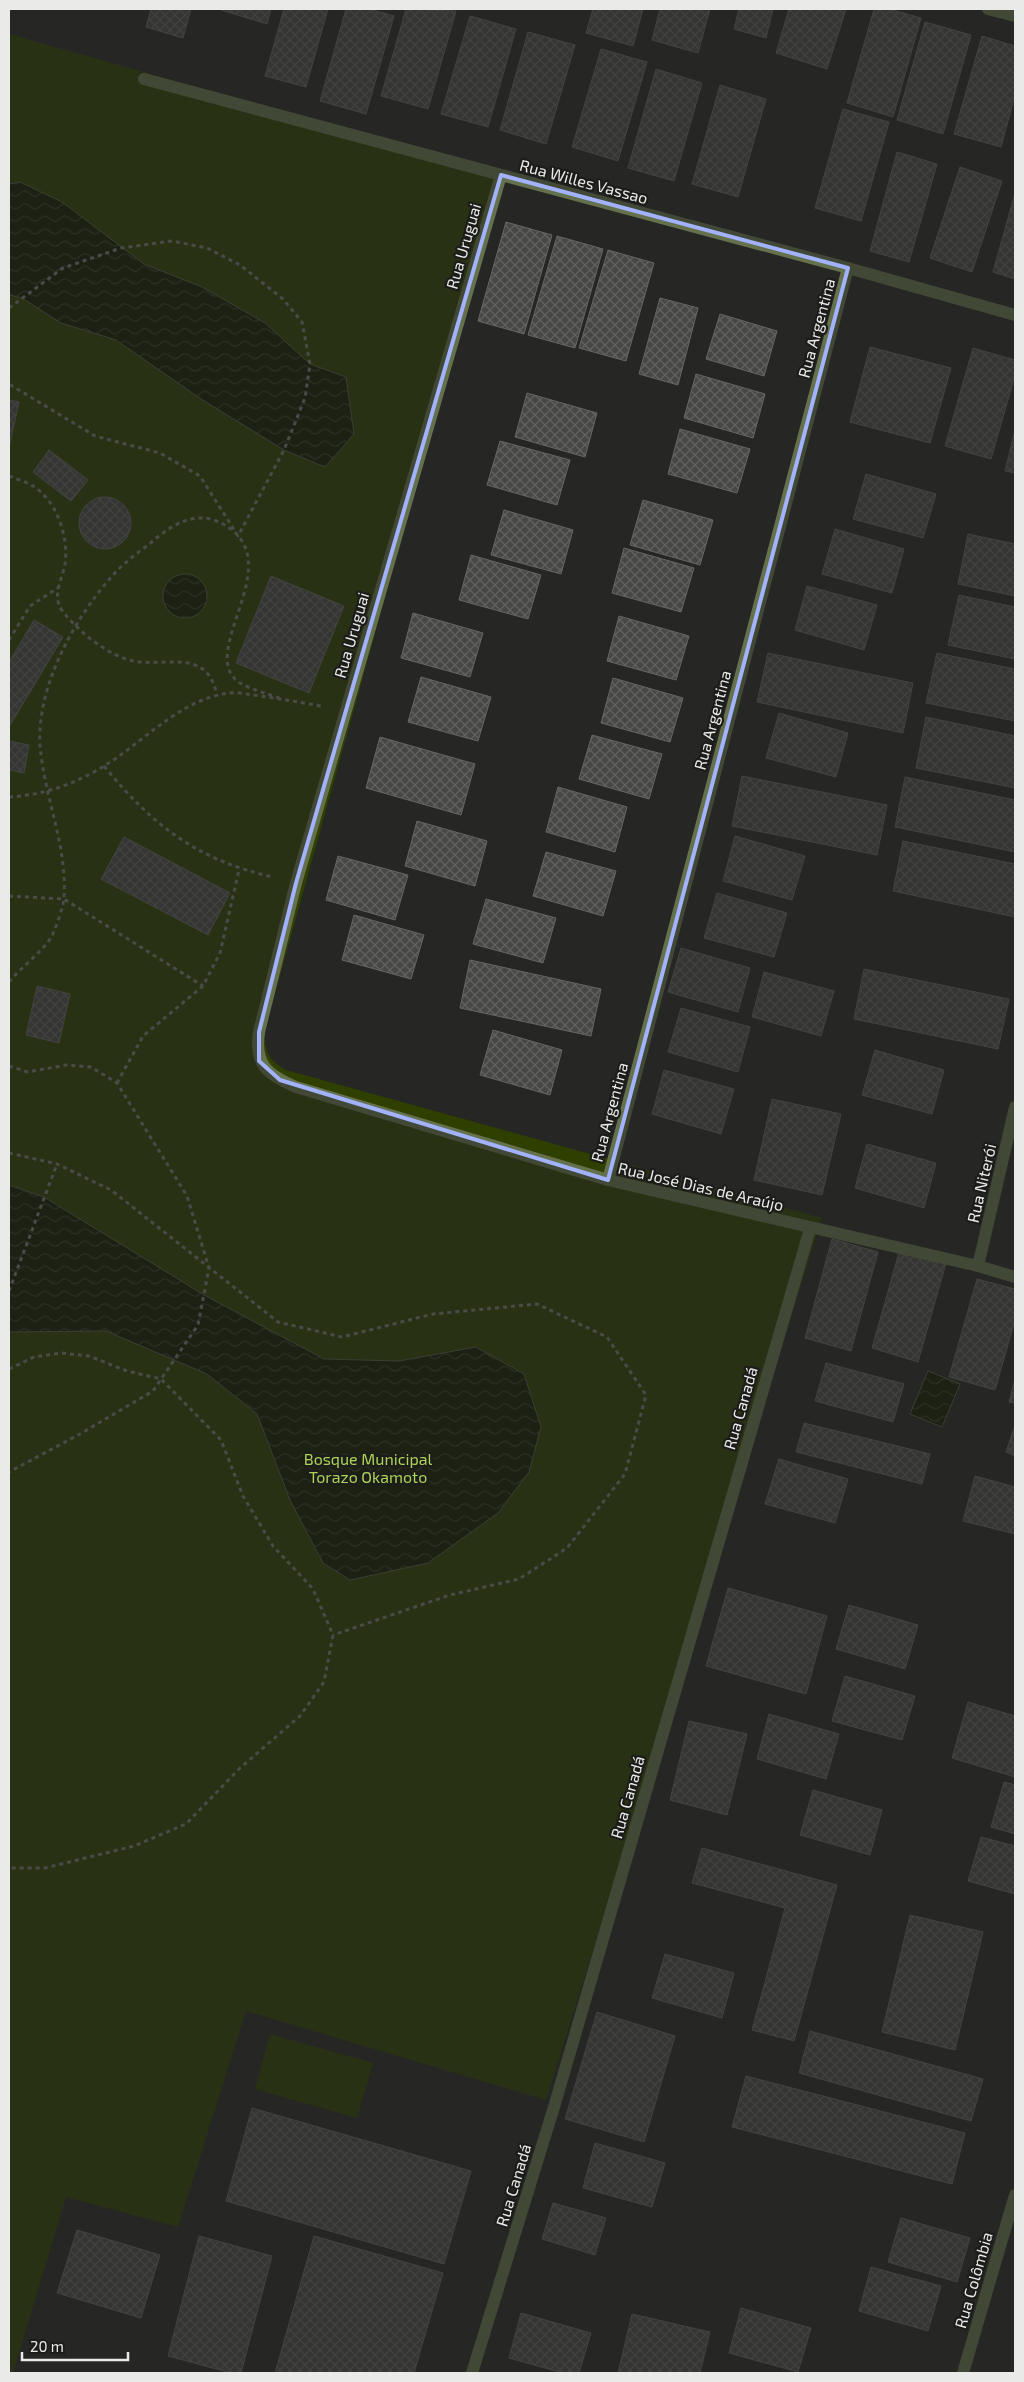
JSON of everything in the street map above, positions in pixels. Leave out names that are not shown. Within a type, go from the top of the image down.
[{"type":"street","points":[[988,9],[1015,16]]},
{"type":"street","name":"Rua Willes Vassao","points":[[144,79],[848,268],[1015,315]]},
{"type":"street","name":"Rua Uruguai","points":[[296,1087],[280,1080],[267,1070],[259,1061],[256,1049],[296,882],[501,175]]},
{"type":"street","name":"Rua Argentina","points":[[608,1180],[848,268]]},
{"type":"street","name":"Rua José Dias de Araújo","points":[[296,1087],[608,1180],[810,1229],[978,1266],[1015,1277]]},
{"type":"street","name":"Rua Niterói","points":[[978,1266],[1015,1107]]},
{"type":"street","name":"Rua Canadá","points":[[472,2373],[554,2107],[810,1229]]},
{"type":"street","name":"Rua Colômbia","points":[[963,2373],[1015,2195]]},
{"type":"path","points":[[9,308],[63,268],[121,248],[172,241],[207,248],[240,265],[283,299],[302,322],[310,364],[305,398],[284,450],[238,536]]},
{"type":"path","points":[[9,384],[95,436],[160,454],[200,476],[246,549],[250,565],[242,606],[228,645],[226,659],[240,682],[282,699]]},
{"type":"path","points":[[9,476],[34,487],[56,510],[65,541],[65,564],[59,588],[59,605],[76,626],[108,652],[127,660],[155,664],[178,660],[195,664],[214,681],[217,696]]},
{"type":"path","points":[[9,982],[51,938],[64,899],[62,848],[40,753],[41,710],[53,672],[76,626],[95,596],[116,572],[180,521],[203,518],[222,524],[238,536]]},
{"type":"path","points":[[9,640],[30,606],[59,588]]},
{"type":"path","points":[[9,797],[27,796],[64,786],[104,766],[176,713],[204,699],[232,692],[346,711]]},
{"type":"path","points":[[104,766],[130,798],[157,823],[200,852],[239,870],[296,882]]},
{"type":"path","points":[[117,1084],[143,1036],[202,986],[220,954],[239,870]]},
{"type":"path","points":[[9,896],[64,899],[202,986]]},
{"type":"path","points":[[9,1066],[28,1072],[66,1065],[91,1066],[117,1084],[187,1196],[209,1268],[198,1325],[154,1391],[9,1472]]},
{"type":"path","points":[[9,1153],[57,1164],[110,1190],[278,1322],[342,1337],[433,1314],[537,1304],[607,1337],[646,1395],[624,1474],[567,1548],[519,1579],[450,1595],[333,1635]]},
{"type":"path","points":[[9,1291],[57,1164]]},
{"type":"path","points":[[9,1370],[34,1357],[61,1353],[90,1356],[127,1371],[162,1379],[220,1440],[243,1496],[273,1546],[313,1589],[333,1635],[324,1682],[300,1716],[240,1768],[186,1824],[134,1846],[72,1862],[45,1868],[9,1868]]},
{"type":"highlighted area","points":[[501,175],[848,268],[608,1180],[280,1080],[259,1061],[259,1032],[296,883]]},
{"type":"green space","name":"Bosque Municipal Torazo Okamoto","points":[[9,34],[503,173],[266,1026],[265,1041],[270,1057],[286,1070],[822,1218],[546,2100],[246,2011],[178,2227],[66,2197],[13,2373],[9,2373]]},
{"type":"green space","points":[[270,2034],[373,2063],[357,2118],[255,2089]]},
{"type":"water","points":[[20,182],[62,202],[144,264],[202,287],[265,323],[310,364],[346,377],[354,434],[325,467],[284,450],[201,399],[116,340],[61,323],[22,298],[9,295],[9,184]]},
{"type":"water","points":[[185,574],[197,578],[203,584],[207,596],[203,608],[197,614],[185,618],[173,614],[167,608],[163,596],[167,584],[173,578]]},
{"type":"water","points":[[9,1185],[44,1197],[204,1295],[324,1359],[399,1361],[476,1347],[524,1374],[541,1427],[529,1472],[498,1513],[428,1563],[350,1580],[323,1563],[290,1500],[257,1414],[207,1374],[106,1331],[9,1332]]},
{"type":"water","points":[[928,1371],[960,1384],[942,1427],[910,1414]]},
{"type":"building","points":[[151,9],[191,9],[183,38],[146,27]]},
{"type":"building","points":[[221,9],[271,9],[267,24]]},
{"type":"building","points":[[284,9],[328,9],[306,87],[265,76]]},
{"type":"building","points":[[346,9],[369,9],[394,16],[366,114],[320,101]]},
{"type":"building","points":[[406,9],[456,11],[428,109],[381,96]]},
{"type":"building","points":[[593,9],[643,9],[633,46],[586,33]]},
{"type":"building","points":[[660,9],[710,9],[698,53],[652,40]]},
{"type":"building","points":[[739,9],[773,9],[766,38],[734,29]]},
{"type":"building","points":[[789,9],[846,9],[827,69],[776,53]]},
{"type":"building","points":[[874,9],[889,9],[921,18],[893,117],[847,103]]},
{"type":"building","points":[[470,16],[516,29],[488,127],[441,114]]},
{"type":"building","points":[[925,22],[971,35],[943,134],[897,120]]},
{"type":"building","points":[[528,32],[575,45],[546,144],[500,130]]},
{"type":"building","points":[[982,36],[1015,46],[1015,95],[1001,147],[954,134]]},
{"type":"building","points":[[601,49],[647,62],[618,161],[572,147]]},
{"type":"building","points":[[656,69],[702,83],[674,181],[628,168]]},
{"type":"building","points":[[720,85],[766,99],[738,197],[692,184]]},
{"type":"building","points":[[843,109],[889,122],[861,221],[815,208]]},
{"type":"building","points":[[897,152],[937,164],[909,262],[870,251]]},
{"type":"building","points":[[960,167],[1002,181],[972,272],[930,258]]},
{"type":"building","points":[[1015,193],[1015,279],[993,272]]},
{"type":"building","points":[[506,222],[552,235],[524,334],[478,321]]},
{"type":"building","points":[[557,236],[603,249],[575,348],[528,335]]},
{"type":"building","points":[[608,250],[654,263],[626,361],[579,348]]},
{"type":"building","points":[[660,298],[698,308],[678,385],[639,374]]},
{"type":"building","points":[[720,314],[777,331],[764,376],[706,359]]},
{"type":"building","points":[[870,347],[951,368],[930,443],[850,422]]},
{"type":"building","points":[[973,348],[1015,360],[1015,375],[991,459],[945,446]]},
{"type":"building","points":[[696,374],[765,394],[753,438],[684,418]]},
{"type":"building","points":[[527,393],[597,413],[585,457],[515,437]]},
{"type":"building","points":[[9,400],[19,402],[9,448]]},
{"type":"building","points":[[680,429],[750,449],[737,493],[668,474]]},
{"type":"building","points":[[1015,430],[1015,473],[1005,471]]},
{"type":"building","points":[[500,441],[570,460],[557,505],[487,485]]},
{"type":"building","points":[[49,450],[88,480],[71,501],[33,472]]},
{"type":"building","points":[[866,474],[936,494],[923,538],[853,519]]},
{"type":"building","points":[[105,497],[115,499],[123,505],[129,513],[131,523],[129,533],[123,541],[115,547],[105,549],[95,547],[87,541],[81,533],[79,523],[81,513],[87,505],[95,499]]},
{"type":"building","points":[[643,500],[713,520],[700,565],[630,545]]},
{"type":"building","points":[[504,510],[573,530],[561,574],[491,555]]},
{"type":"building","points":[[835,529],[904,549],[892,593],[822,574]]},
{"type":"building","points":[[968,534],[1015,544],[1015,596],[958,584]]},
{"type":"building","points":[[624,548],[694,568],[681,612],[612,593]]},
{"type":"building","points":[[471,555],[541,575],[528,619],[459,600]]},
{"type":"building","points":[[271,576],[344,606],[309,693],[236,663]]},
{"type":"building","points":[[807,586],[877,605],[864,650],[795,630]]},
{"type":"building","points":[[959,595],[1015,607],[1015,659],[948,645]]},
{"type":"building","points":[[413,613],[483,633],[470,677],[401,658]]},
{"type":"building","points":[[619,616],[689,636],[676,680],[607,661]]},
{"type":"building","points":[[34,620],[63,637],[9,727],[9,662]]},
{"type":"building","points":[[768,653],[913,683],[903,733],[757,702]]},
{"type":"building","points":[[937,653],[1015,669],[1015,721],[926,703]]},
{"type":"building","points":[[421,677],[491,697],[478,741],[408,722]]},
{"type":"building","points":[[613,678],[683,698],[670,742],[601,723]]},
{"type":"building","points":[[779,713],[848,733],[836,777],[766,758]]},
{"type":"building","points":[[926,717],[1015,736],[1015,788],[916,768]]},
{"type":"building","points":[[592,735],[662,754],[649,799],[579,779]]},
{"type":"building","points":[[380,737],[475,764],[461,815],[366,788]]},
{"type":"building","points":[[9,741],[29,745],[24,773],[9,770]]},
{"type":"building","points":[[742,776],[887,805],[877,855],[732,826]]},
{"type":"building","points":[[905,777],[1015,800],[1015,852],[895,827]]},
{"type":"building","points":[[558,787],[627,807],[615,852],[546,832]]},
{"type":"building","points":[[417,821],[487,841],[475,886],[405,866]]},
{"type":"building","points":[[735,836],[805,856],[792,900],[723,881]]},
{"type":"building","points":[[124,837],[230,893],[208,935],[101,879]]},
{"type":"building","points":[[903,841],[1015,864],[1015,917],[893,891]]},
{"type":"building","points":[[546,852],[616,871],[603,916],[533,896]]},
{"type":"building","points":[[338,856],[408,875],[395,920],[326,900]]},
{"type":"building","points":[[717,893],[787,913],[774,957],[704,938]]},
{"type":"building","points":[[486,899],[556,918],[543,963],[473,944]]},
{"type":"building","points":[[354,915],[424,935],[411,979],[342,960]]},
{"type":"building","points":[[681,948],[750,968],[738,1012],[668,992]]},
{"type":"building","points":[[470,960],[601,989],[591,1036],[460,1008]]},
{"type":"building","points":[[864,969],[1009,999],[998,1049],[854,1019]]},
{"type":"building","points":[[764,972],[834,991],[821,1036],[752,1017]]},
{"type":"building","points":[[37,986],[70,994],[59,1043],[26,1035]]},
{"type":"building","points":[[681,1008],[750,1027],[738,1072],[668,1052]]},
{"type":"building","points":[[493,1030],[562,1050],[550,1095],[480,1075]]},
{"type":"building","points":[[875,1050],[944,1070],[932,1114],[862,1095]]},
{"type":"building","points":[[664,1070],[734,1089],[721,1134],[652,1114]]},
{"type":"building","points":[[772,1099],[841,1114],[822,1195],[754,1180]]},
{"type":"building","points":[[867,1144],[936,1163],[924,1208],[855,1188]]},
{"type":"building","points":[[832,1239],[878,1252],[851,1351],[805,1338]]},
{"type":"building","points":[[900,1249],[946,1263],[918,1362],[872,1348]]},
{"type":"building","points":[[977,1279],[1015,1289],[1015,1320],[995,1390],[949,1377]]},
{"type":"building","points":[[826,1363],[904,1384],[893,1422],[815,1401]]},
{"type":"building","points":[[1015,1379],[1015,1403],[1009,1402]]},
{"type":"building","points":[[804,1423],[930,1454],[922,1484],[796,1452]]},
{"type":"building","points":[[1015,1425],[1015,1456],[1006,1452]]},
{"type":"building","points":[[779,1459],[848,1479],[835,1523],[765,1504]]},
{"type":"building","points":[[975,1476],[1015,1487],[1015,1534],[963,1521]]},
{"type":"building","points":[[728,1588],[827,1616],[806,1694],[706,1666]]},
{"type":"building","points":[[849,1605],[918,1625],[905,1669],[836,1649]]},
{"type":"building","points":[[845,1676],[915,1696],[902,1740],[832,1721]]},
{"type":"building","points":[[968,1702],[1015,1716],[1015,1777],[952,1758]]},
{"type":"building","points":[[769,1714],[839,1734],[826,1779],[757,1759]]},
{"type":"building","points":[[689,1721],[747,1734],[727,1815],[670,1800]]},
{"type":"building","points":[[1004,1782],[1015,1785],[1015,1834],[991,1827]]},
{"type":"building","points":[[813,1790],[882,1810],[870,1855],[800,1835]]},
{"type":"building","points":[[981,1837],[1015,1846],[1015,1894],[968,1881]]},
{"type":"building","points":[[702,1848],[837,1885],[794,2041],[752,2030],[785,1908],[692,1883]]},
{"type":"building","points":[[910,1915],[983,1932],[955,2050],[882,2032]]},
{"type":"building","points":[[665,1954],[734,1973],[722,2018],[652,1998]]},
{"type":"building","points":[[597,2012],[675,2036],[644,2142],[565,2119]]},
{"type":"building","points":[[810,2031],[983,2079],[971,2121],[799,2073]]},
{"type":"building","points":[[746,2076],[965,2133],[952,2184],[732,2127]]},
{"type":"building","points":[[252,2108],[471,2171],[444,2264],[226,2201]]},
{"type":"building","points":[[595,2143],[665,2163],[652,2207],[583,2188]]},
{"type":"building","points":[[553,2203],[606,2218],[595,2255],[542,2239]]},
{"type":"building","points":[[901,2218],[970,2238],[957,2282],[888,2262]]},
{"type":"building","points":[[77,2230],[160,2255],[141,2318],[57,2293]]},
{"type":"building","points":[[199,2236],[272,2256],[241,2373],[231,2373],[168,2356]]},
{"type":"building","points":[[314,2236],[443,2273],[414,2373],[275,2373]]},
{"type":"building","points":[[871,2267],[941,2286],[928,2331],[859,2311]]},
{"type":"building","points":[[741,2308],[811,2328],[798,2372],[729,2353]]},
{"type":"building","points":[[521,2313],[591,2333],[579,2373],[563,2373],[509,2358]]},
{"type":"building","points":[[632,2314],[710,2332],[700,2373],[618,2373]]}]
